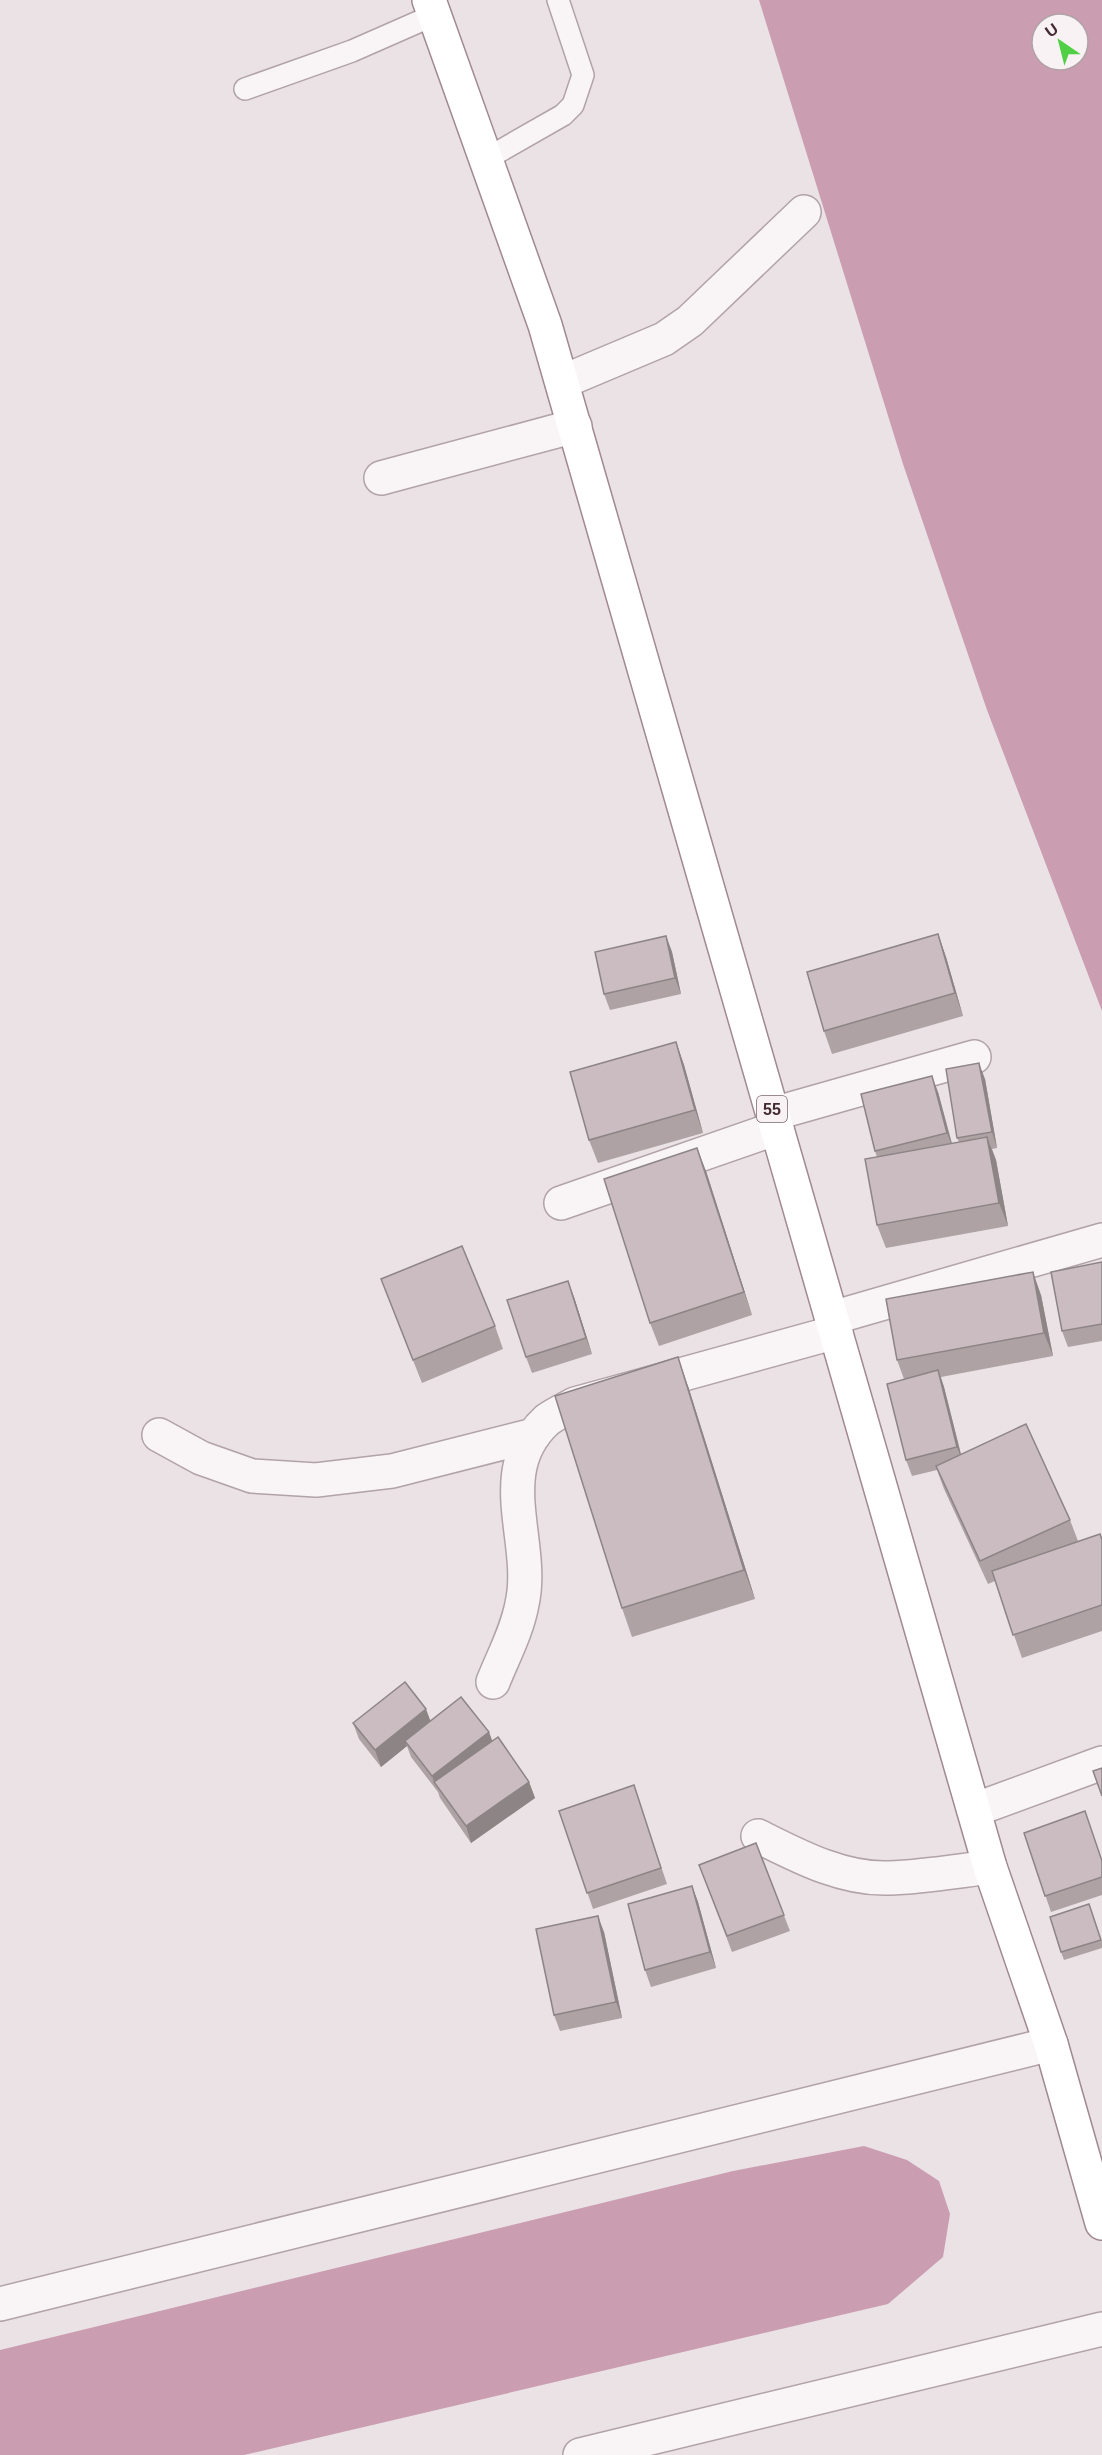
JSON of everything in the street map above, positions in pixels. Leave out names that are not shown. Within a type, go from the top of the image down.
[{"type":"highway","name":"55","points":[[432,8],[545,325],[990,1867],[1051,2044],[1102,2223]]},
{"type":"street","points":[[562,382],[664,339],[690,321],[804,212]]},
{"type":"street","points":[[381,478],[575,426]]},
{"type":"street","points":[[561,1203],[775,1121],[974,1057]]},
{"type":"street","points":[[494,1682],[523,1604],[524,1566],[518,1507],[520,1461],[534,1435],[549,1419],[575,1404],[1102,1240]]},
{"type":"street","points":[[159,1435],[201,1458],[252,1476],[316,1480],[392,1471],[534,1435]]},
{"type":"street","points":[[974,1810],[1102,1763]]},
{"type":"street","points":[[758,1836],[802,1858],[845,1872],[887,1878],[990,1867]]},
{"type":"street","points":[[0,2304],[1051,2044]]},
{"type":"street","points":[[580,2455],[1102,2329]]},
{"type":"lane","points":[[486,159],[563,115],[573,105],[584,75],[558,0]]},
{"type":"lane","points":[[245,89],[352,51],[432,8]]},
{"type":"shaded area","points":[[759,0],[1102,0],[1102,1011],[987,710],[903,464]]},
{"type":"shaded area","points":[[864,2146],[907,2160],[939,2181],[950,2214],[943,2257],[888,2304],[244,2455],[0,2455],[0,2350],[733,2171]]},
{"type":"building","points":[[938,934],[955,993],[824,1031],[807,972]]},
{"type":"building","points":[[666,936],[675,978],[604,994],[595,952]]},
{"type":"building","points":[[676,1042],[695,1110],[589,1140],[570,1072]]},
{"type":"building","points":[[979,1063],[992,1132],[957,1138],[946,1069]]},
{"type":"building","points":[[932,1076],[947,1133],[875,1151],[861,1094]]},
{"type":"building","points":[[987,1137],[999,1203],[877,1225],[865,1159]]},
{"type":"building","points":[[697,1148],[744,1292],[650,1323],[604,1179]]},
{"type":"building","points":[[462,1246],[495,1326],[413,1360],[381,1279]]},
{"type":"building","points":[[1102,1262],[1102,1324],[1062,1331],[1051,1272]]},
{"type":"building","points":[[1033,1272],[1044,1333],[897,1360],[886,1299]]},
{"type":"building","points":[[568,1281],[586,1338],[526,1357],[507,1300]]},
{"type":"building","points":[[678,1357],[744,1570],[622,1608],[555,1396]]},
{"type":"building","points":[[938,1370],[957,1447],[906,1460],[887,1384]]},
{"type":"building","points":[[1026,1424],[1070,1520],[980,1561],[936,1466]]},
{"type":"building","points":[[1100,1534],[1102,1540],[1102,1605],[1013,1635],[992,1571]]},
{"type":"building","points":[[405,1682],[426,1709],[375,1750],[353,1723]]},
{"type":"building","points":[[461,1697],[489,1732],[432,1776],[405,1741]]},
{"type":"building","points":[[498,1737],[529,1782],[466,1826],[434,1782]]},
{"type":"building","points":[[1102,1768],[1102,1796],[1093,1771]]},
{"type":"building","points":[[634,1785],[661,1868],[587,1893],[559,1811]]},
{"type":"building","points":[[1085,1811],[1102,1861],[1102,1877],[1045,1896],[1024,1833]]},
{"type":"building","points":[[756,1843],[784,1915],[727,1936],[699,1865]]},
{"type":"building","points":[[692,1886],[710,1952],[645,1970],[628,1904]]},
{"type":"building","points":[[1089,1904],[1101,1940],[1061,1952],[1050,1917]]},
{"type":"building","points":[[598,1916],[616,2002],[554,2015],[536,1929]]}]
